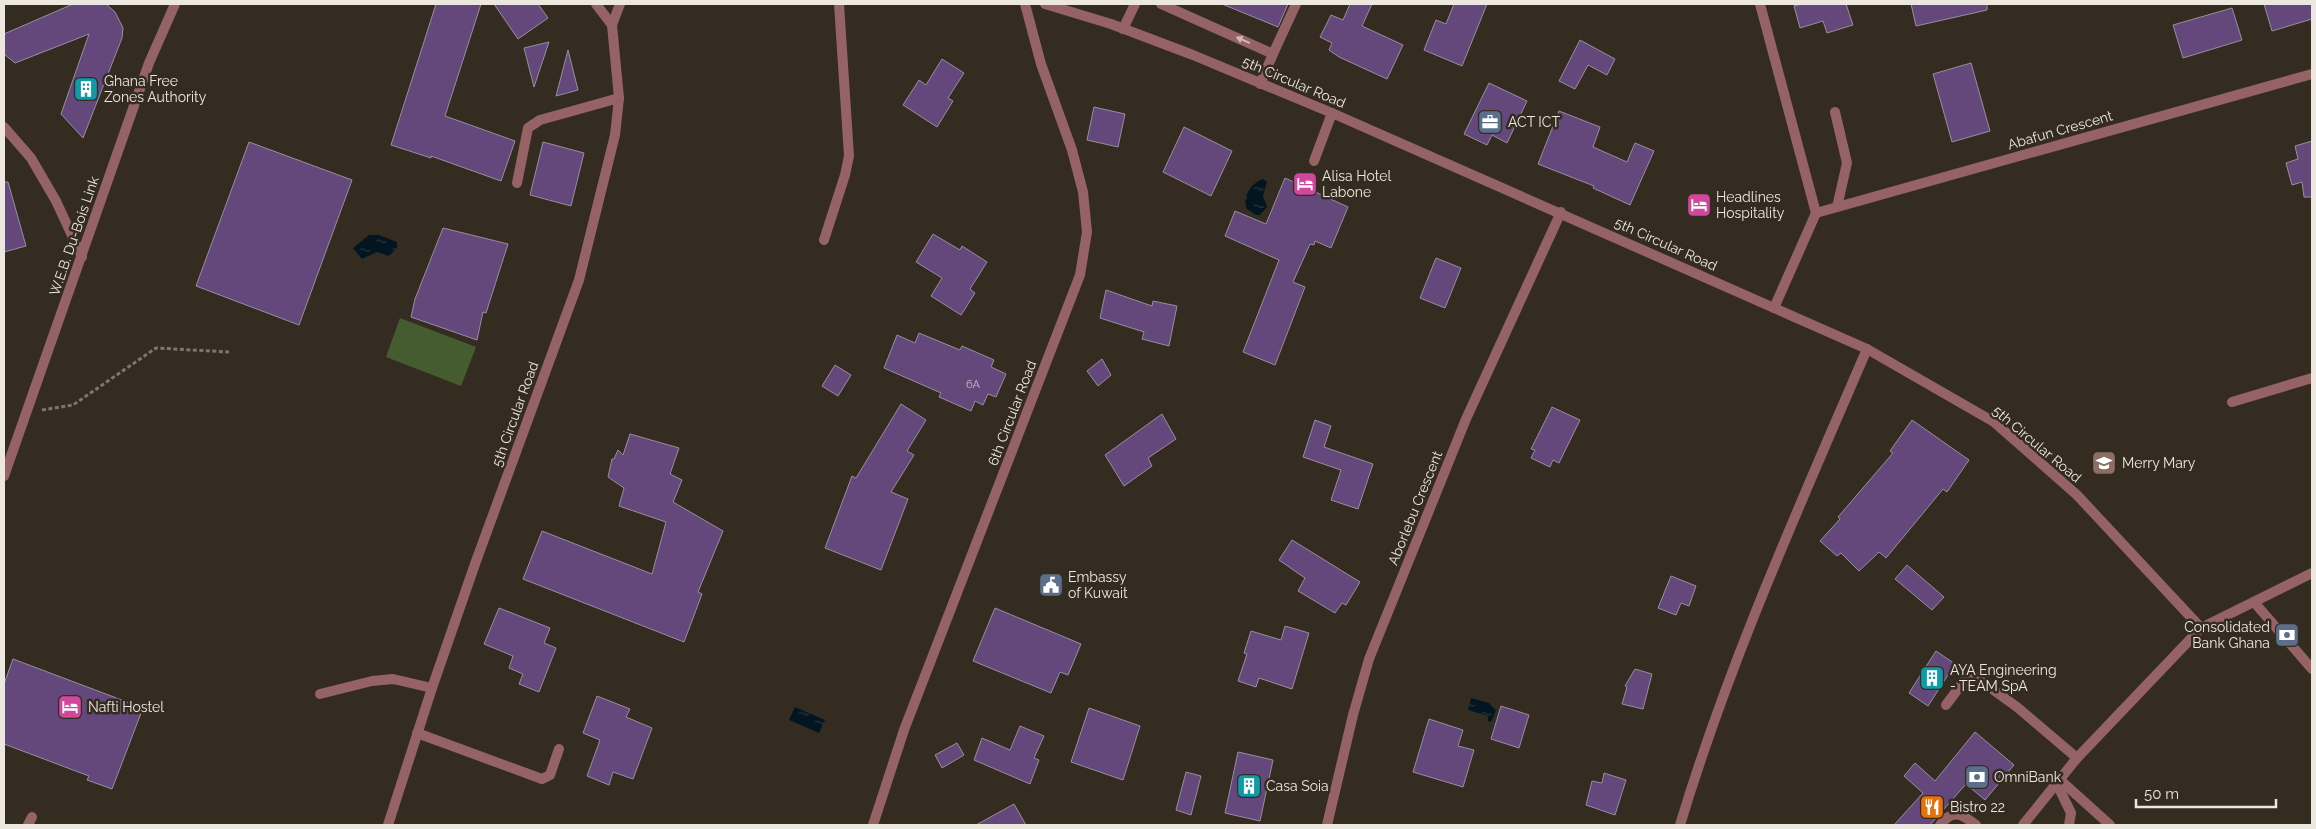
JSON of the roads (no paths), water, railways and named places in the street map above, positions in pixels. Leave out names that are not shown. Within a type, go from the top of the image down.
[{"type":"street","name":"W.E.B. Du-Bois Link","points":[[4,476],[149,63],[174,4]]},
{"type":"street","points":[[596,4],[612,25]]},
{"type":"street","name":"5th Circular Road","points":[[388,825],[432,688],[579,280],[615,135],[618,98],[612,25],[620,4]]},
{"type":"street","points":[[824,240],[845,175],[849,156],[839,4]]},
{"type":"street","name":"6th Circular Road","points":[[873,825],[904,730],[1080,275],[1087,232],[1083,192],[1072,150],[1042,64],[1025,4]]},
{"type":"street","name":"5th Circular Road","points":[[1045,4],[1124,29],[1193,55],[1332,113],[1561,212],[1867,349],[1994,422],[2077,495],[2201,628]]},
{"type":"street","points":[[1124,29],[1135,4]]},
{"type":"street","points":[[1161,4],[1274,54]]},
{"type":"street","points":[[1260,84],[1296,4]]},
{"type":"street","points":[[1760,4],[1816,213],[1774,308]]},
{"type":"street","name":"Abafun Crescent","points":[[1816,213],[2312,74]]},
{"type":"street","points":[[517,183],[528,128],[540,120],[618,98]]},
{"type":"street","points":[[1836,112],[1847,162],[1838,207]]},
{"type":"street","points":[[1314,161],[1332,113]]},
{"type":"street","points":[[4,127],[31,158],[56,201],[82,257]]},
{"type":"street","name":"Aborlebu Crescent","points":[[1327,825],[1353,715],[1369,659],[1466,419],[1561,212]]},
{"type":"street","points":[[1680,825],[1708,737],[1771,577],[1867,349]]},
{"type":"street","points":[[2232,402],[2312,378]]},
{"type":"street","points":[[2023,825],[2077,758],[2201,628],[2312,573]]},
{"type":"street","points":[[2254,602],[2312,669]]},
{"type":"street","points":[[1946,705],[1970,673],[2017,707],[2077,758]]},
{"type":"street","points":[[320,694],[372,681],[392,679],[432,688]]},
{"type":"street","points":[[417,733],[542,779],[550,775],[559,749]]},
{"type":"street","points":[[2058,781],[2071,813],[2069,825]]},
{"type":"street","points":[[2058,781],[2110,825]]},
{"type":"street","points":[[1940,825],[1945,818],[1955,814],[1962,814],[1976,825]]},
{"type":"water","points":[[1263,179],[1267,182],[1263,196],[1267,207],[1260,215],[1256,215],[1247,209],[1246,200],[1251,187]]},
{"type":"water","points":[[369,235],[379,235],[397,242],[397,248],[389,256],[377,252],[362,259],[353,248]]},
{"type":"water","points":[[1471,698],[1489,703],[1496,710],[1491,722],[1488,721],[1488,716],[1468,710]]},
{"type":"water","points":[[795,707],[825,720],[819,733],[789,720]]},
{"type":"place","name":"Ghana Free Zones Authority","points":[[86,89]]},
{"type":"place","name":"ACT ICT","points":[[1490,122]]},
{"type":"place","name":"Alisa Hotel Labone","points":[[1305,184]]},
{"type":"place","name":"Headlines Hospitality","points":[[1699,205]]},
{"type":"place","name":"Merry Mary","points":[[2104,463]]},
{"type":"place","name":"Embassy of Kuwait","points":[[1051,585]]},
{"type":"place","name":"Consolidated Bank Ghana","points":[[2287,635]]},
{"type":"place","name":"AYA Engineering - TEAM SpA","points":[[1932,678]]},
{"type":"place","name":"Nafti Hostel","points":[[70,707]]},
{"type":"place","name":"OmniBank","points":[[1977,777]]},
{"type":"place","name":"Casa Soia","points":[[1249,786]]},
{"type":"place","name":"Bistro 22","points":[[1932,807]]}]
